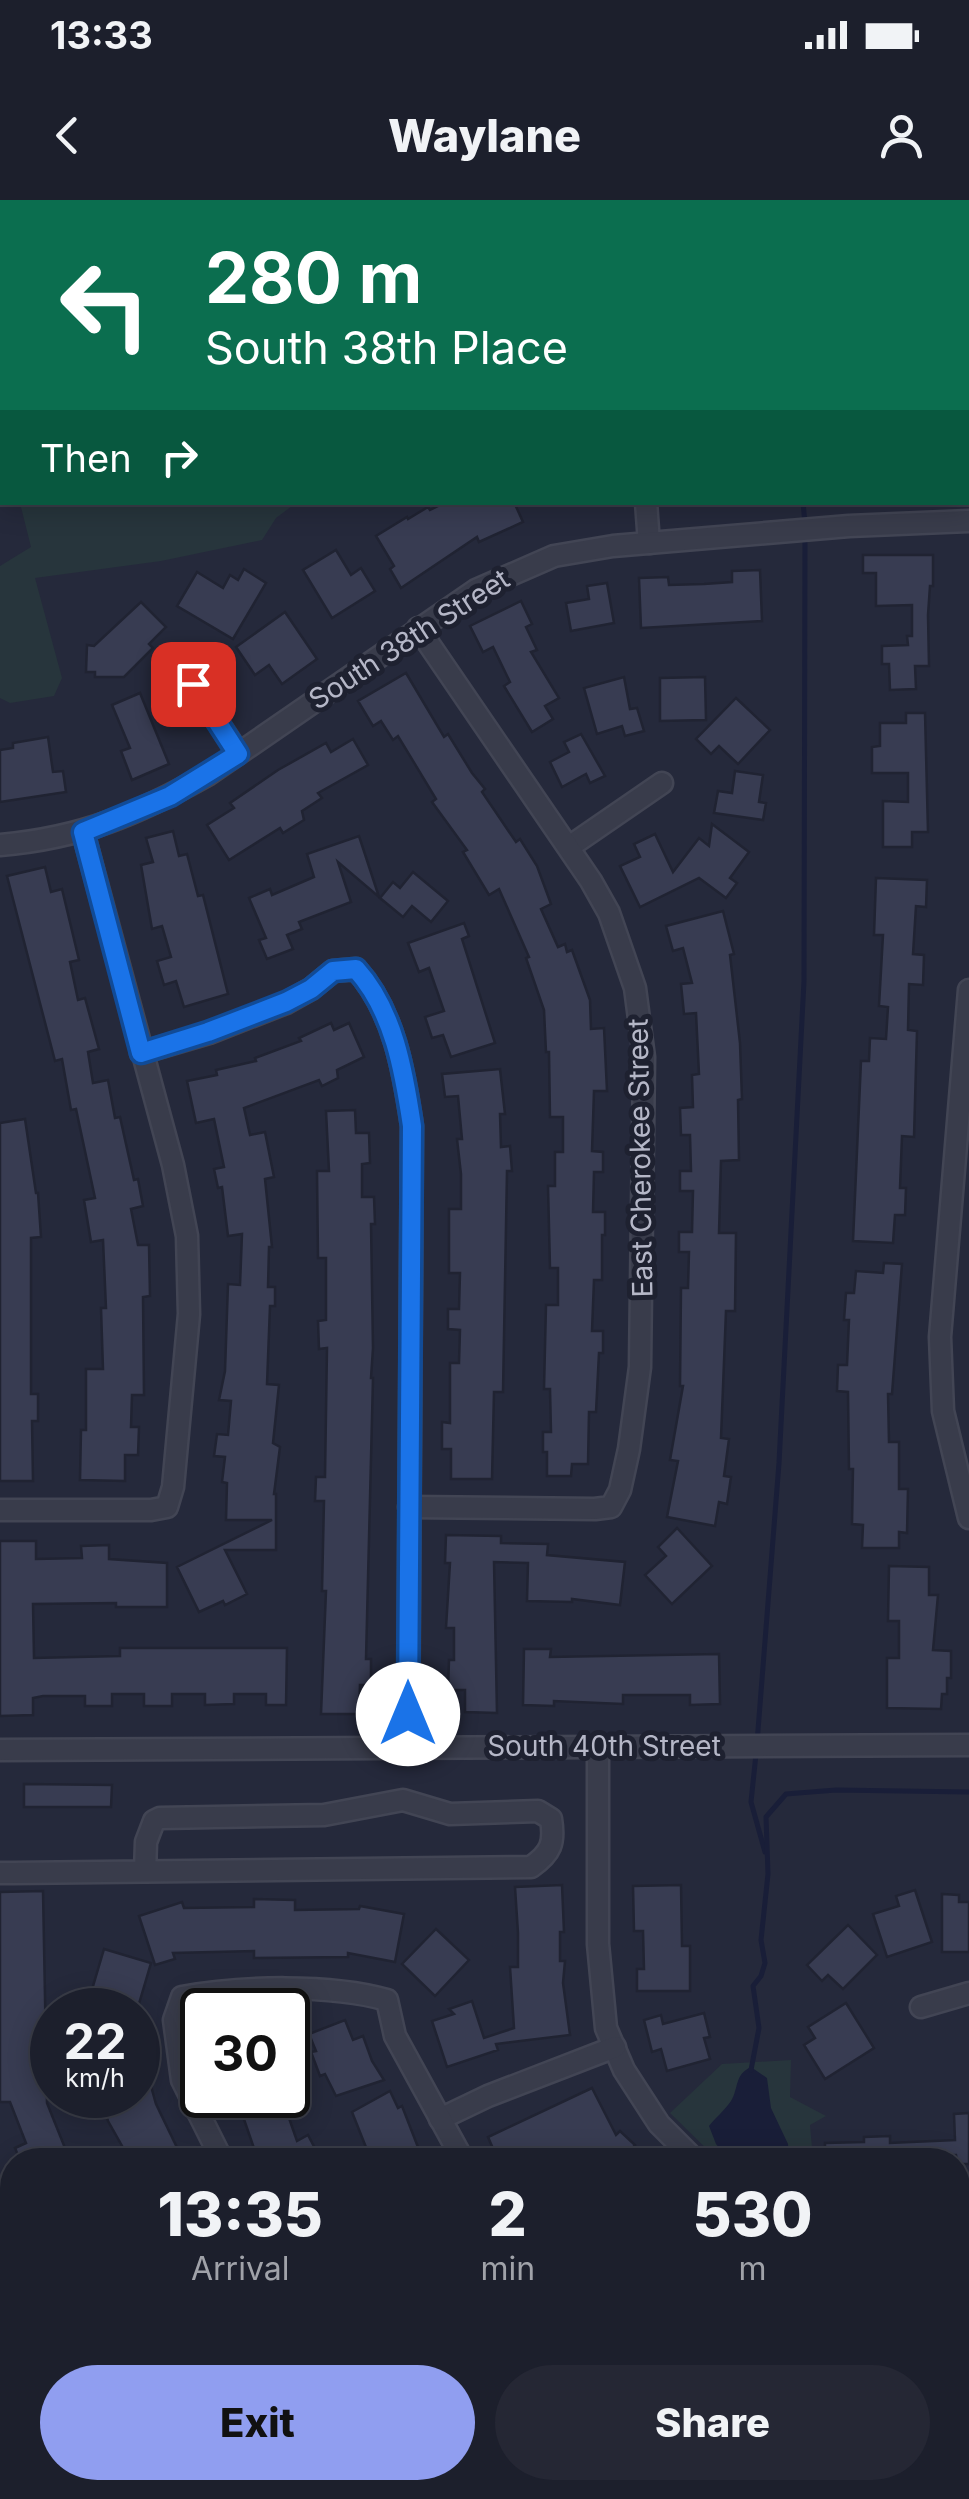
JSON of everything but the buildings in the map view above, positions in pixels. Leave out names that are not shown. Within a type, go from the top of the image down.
[{"type":"street","points":[[646,505],[650,543]]},
{"type":"street","name":"South 38th Street","points":[[0,845],[47,841],[83,832],[170,796],[238,754],[476,590],[529,564],[582,550],[650,543],[904,522],[969,521]]},
{"type":"street","name":"East Cherokee Street","points":[[409,1507],[611,1506],[620,1490],[640,1367],[644,1057],[636,988],[609,913],[569,847],[418,628]]},
{"type":"street","points":[[193,684],[238,754]]},
{"type":"street","points":[[569,847],[662,784]]},
{"type":"street","points":[[0,1510],[151,1510],[166,1507],[174,1487],[189,1314],[182,1202],[83,832]]},
{"type":"street","points":[[141,1053],[286,1002],[333,971],[356,969],[373,988],[388,1024],[412,1126],[408,1748]]},
{"type":"street","points":[[969,990],[940,1352],[943,1412],[969,1518]]},
{"type":"street","name":"South 40th Street","points":[[0,1750],[969,1745]]},
{"type":"street","points":[[598,1746],[598,1944],[606,2028],[639,2094],[659,2124],[683,2148]]},
{"type":"street","points":[[0,1873],[531,1866],[548,1854],[554,1836],[552,1819],[538,1811],[450,1814],[403,1800],[324,1815],[160,1818],[154,1821],[146,1842],[146,1871]]},
{"type":"street","points":[[216,2148],[182,2080],[174,2020],[182,1998],[214,1991],[355,1991],[388,2000],[395,2036],[457,2148]]},
{"type":"street","points":[[921,2007],[969,1994]]},
{"type":"street","points":[[440,2118],[614,2047]]},
{"type":"shaded area","points":[[21,505],[293,505],[276,518],[262,540],[161,561],[35,578],[62,678],[54,696],[10,703],[0,698],[0,566],[31,547]]},
{"type":"shaded area","points":[[791,2060],[790,2097],[826,2116],[810,2125],[812,2148],[706,2148],[670,2113],[722,2064]]},
{"type":"water","points":[[751,2067],[767,2078],[771,2108],[788,2148],[719,2148],[716,2144],[709,2126],[731,2101],[742,2074]]},
{"type":"waterway","points":[[803,505],[805,524]]},
{"type":"waterway","points":[[757,1743],[779,1463],[804,981],[805,535]]},
{"type":"waterway","points":[[756,1754],[751,1802],[765,1852]]},
{"type":"waterway","points":[[751,2070],[759,2028],[753,1986],[765,1963],[761,1940],[768,1874],[766,1817],[786,1794],[836,1790],[969,1792]]},
{"type":"route","points":[[193,684],[238,754],[170,796],[83,832],[141,1053],[286,1002],[333,971],[356,969],[373,988],[388,1024],[412,1126],[408,1714]]}]
